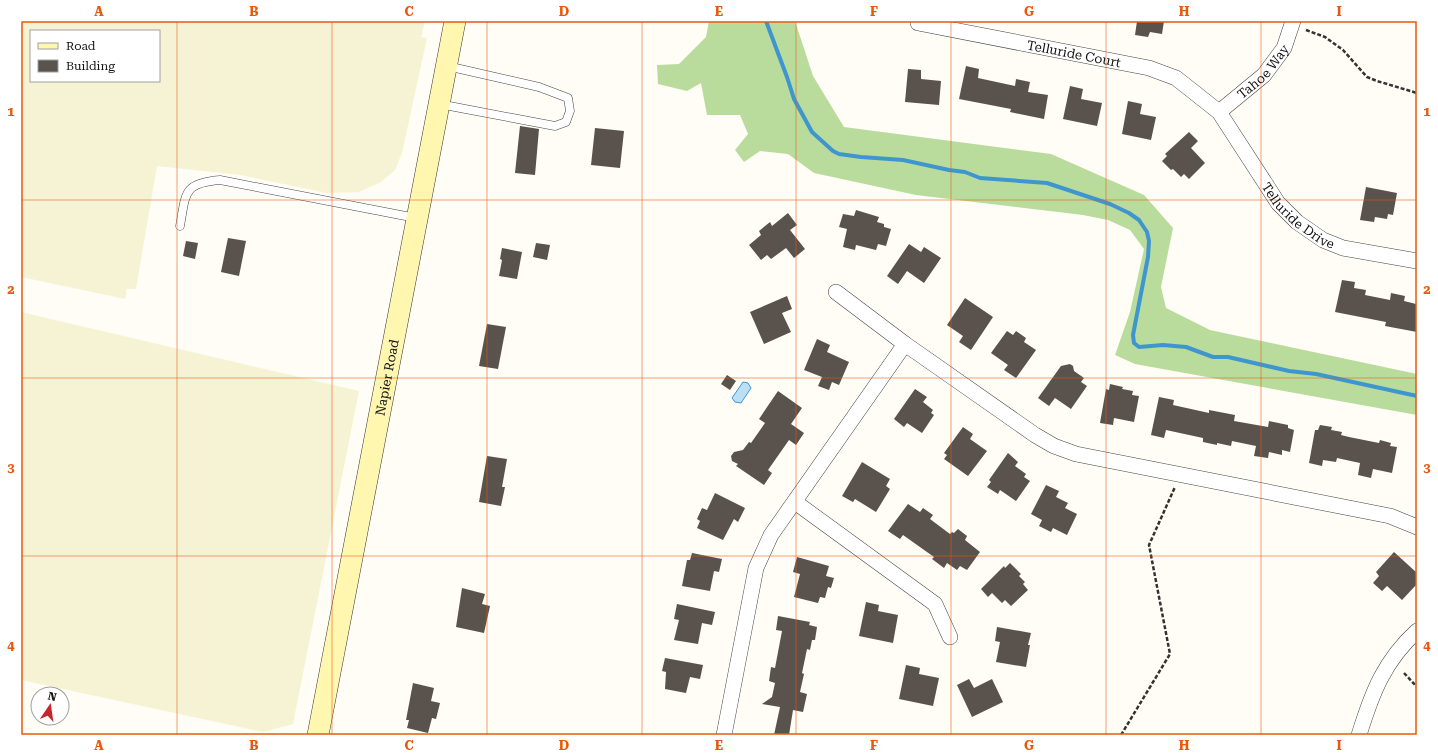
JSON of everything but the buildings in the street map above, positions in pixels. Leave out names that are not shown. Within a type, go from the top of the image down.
[{"type":"street","name":"Napier Road","points":[[318,735],[455,21]]},
{"type":"street","name":"Tahoe Way","points":[[1219,112],[1264,75],[1284,48],[1293,21]]},
{"type":"street","name":"Telluride Court","points":[[918,23],[1149,68],[1176,78],[1219,112]]},
{"type":"street","name":"Telluride Drive","points":[[1219,112],[1278,203],[1297,222],[1323,240],[1343,248],[1417,261]]},
{"type":"street","points":[[836,292],[905,344],[1035,435],[1054,446],[1076,454],[1390,516],[1417,527]]},
{"type":"street","points":[[724,735],[756,568],[771,535],[905,344]]},
{"type":"street","points":[[795,502],[935,604],[950,637]]},
{"type":"street","points":[[1359,735],[1373,692],[1382,672],[1405,642],[1417,631]]},
{"type":"lane","points":[[439,104],[555,126],[566,122],[570,111],[568,98],[539,87],[446,66]]},
{"type":"lane","points":[[180,226],[184,201],[188,191],[194,184],[204,181],[220,180],[417,219]]},
{"type":"path","points":[[1306,30],[1325,37],[1343,50],[1366,76],[1377,81],[1417,93]]},
{"type":"path","points":[[1121,735],[1170,654],[1149,545],[1180,474]]},
{"type":"path","points":[[1404,673],[1417,687]]},
{"type":"shaded area","points":[[21,21],[425,22],[421,37],[427,38],[402,153],[395,170],[381,182],[359,192],[327,193],[240,175],[157,166],[136,289],[127,289],[125,299],[21,277]]},
{"type":"shaded area","points":[[21,312],[359,391],[293,724],[263,732],[70,691],[70,686],[49,686],[21,680]]},
{"type":"green space","points":[[709,21],[795,21],[813,76],[844,127],[1051,154],[1144,195],[1173,228],[1161,287],[1166,308],[1210,330],[1417,374],[1417,415],[1135,364],[1115,355],[1130,312],[1144,249],[1130,230],[1108,220],[1083,215],[916,195],[814,173],[788,154],[760,151],[744,162],[735,150],[748,134],[740,115],[707,115],[701,83],[687,91],[658,84],[657,65],[679,64],[706,37]]},
{"type":"water","points":[[743,382],[748,383],[751,388],[741,403],[735,402],[732,398]]},
{"type":"waterway","points":[[766,21],[794,99],[812,132],[833,151],[839,154],[861,157],[903,160],[965,172],[980,178],[1047,183],[1110,204],[1129,213],[1139,220],[1147,232],[1149,241],[1148,257],[1133,335],[1134,343],[1139,347],[1163,345],[1186,347],[1213,357],[1228,357],[1289,371],[1316,374],[1417,396]]}]
